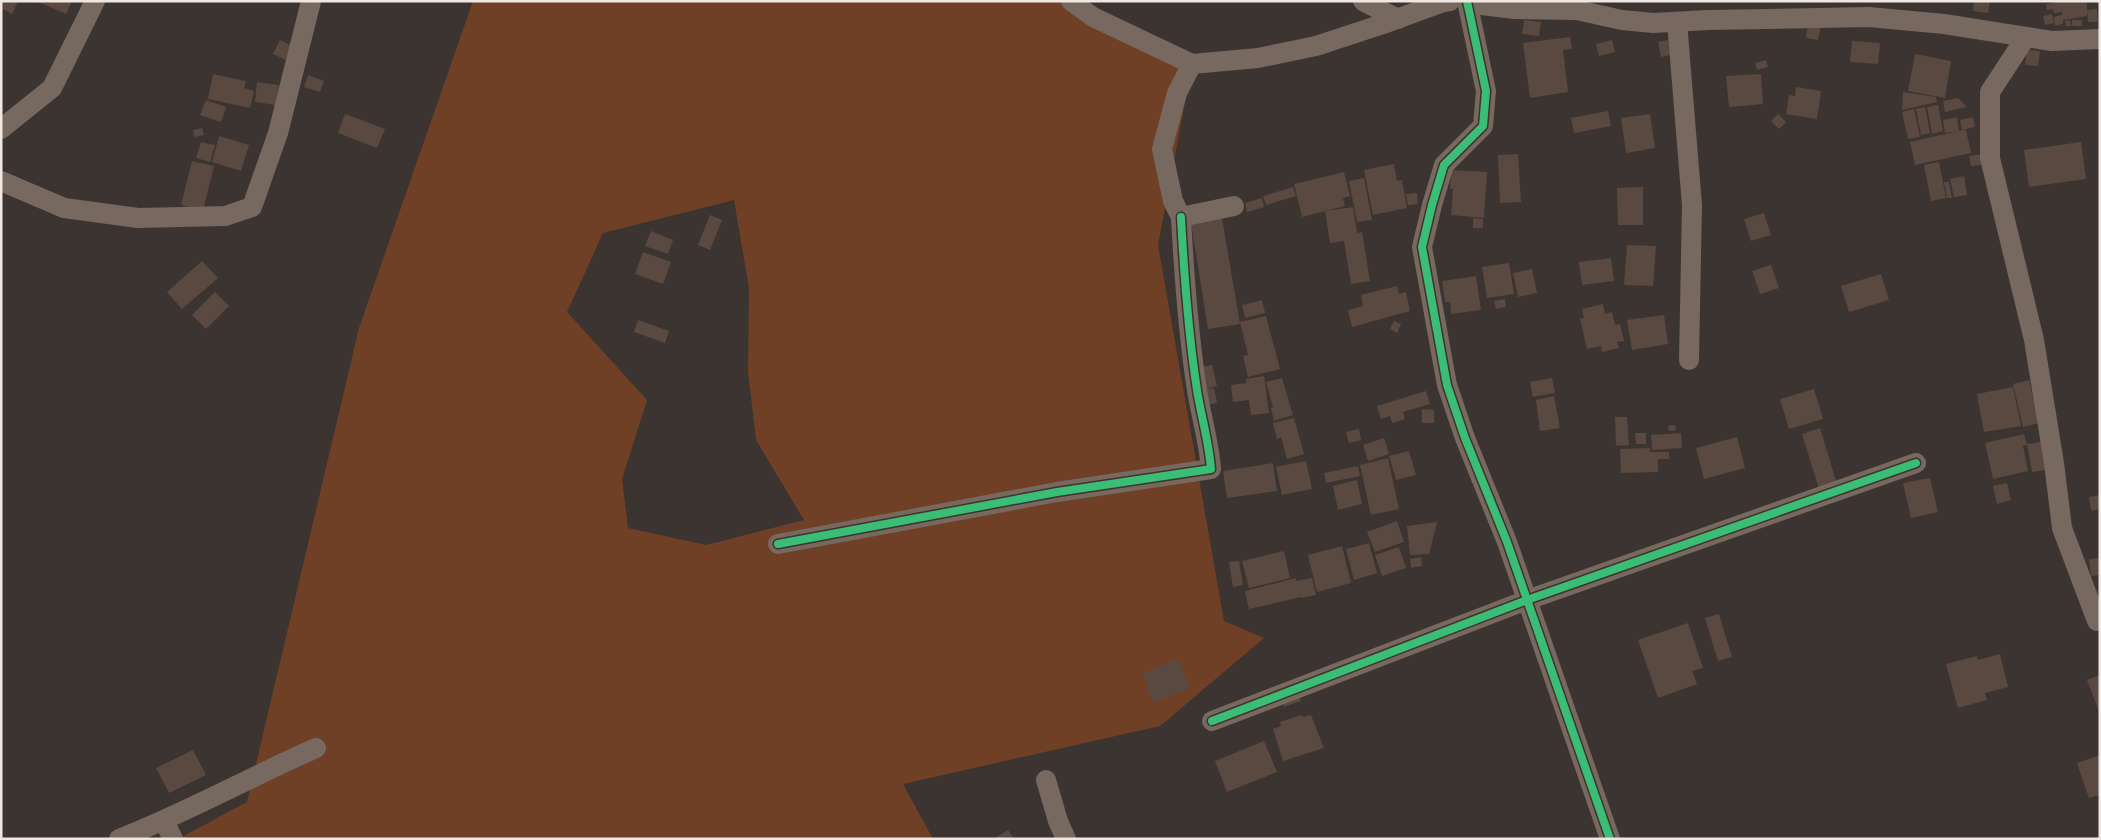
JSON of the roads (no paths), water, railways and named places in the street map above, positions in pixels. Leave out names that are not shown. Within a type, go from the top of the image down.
[{"type":"street","points":[[1,129],[52,88],[96,1]]},
{"type":"street","points":[[1071,1],[1093,17],[1156,45],[1192,64],[1258,58],[1316,46],[1450,1]]},
{"type":"street","points":[[1363,1],[1398,19]]},
{"type":"street","points":[[1610,839],[1507,542],[1465,438],[1447,385],[1422,247],[1444,165],[1483,126],[1486,90],[1469,1],[1482,5],[1514,9],[1577,10],[1622,20],[1653,23],[1831,9],[2052,41],[2100,39]]},
{"type":"street","points":[[1,181],[64,208],[138,218],[225,216],[252,207],[278,133],[307,2]]},
{"type":"street","points":[[1677,22],[1692,205],[1689,360]]},
{"type":"street","points":[[2026,37],[1990,92],[1990,158],[2034,340],[2054,462],[2062,528],[2097,621]]},
{"type":"street","points":[[778,544],[1057,492],[1211,469],[1209,444],[1194,365],[1184,285],[1181,217],[1172,201],[1162,149],[1177,92],[1192,64]]},
{"type":"street","points":[[1181,217],[1234,206]]},
{"type":"street","points":[[1212,720],[1527,600],[1916,463]]},
{"type":"street","points":[[119,839],[169,830],[257,774],[316,748]]},
{"type":"street","points":[[1046,780],[1058,821],[1066,839]]}]
